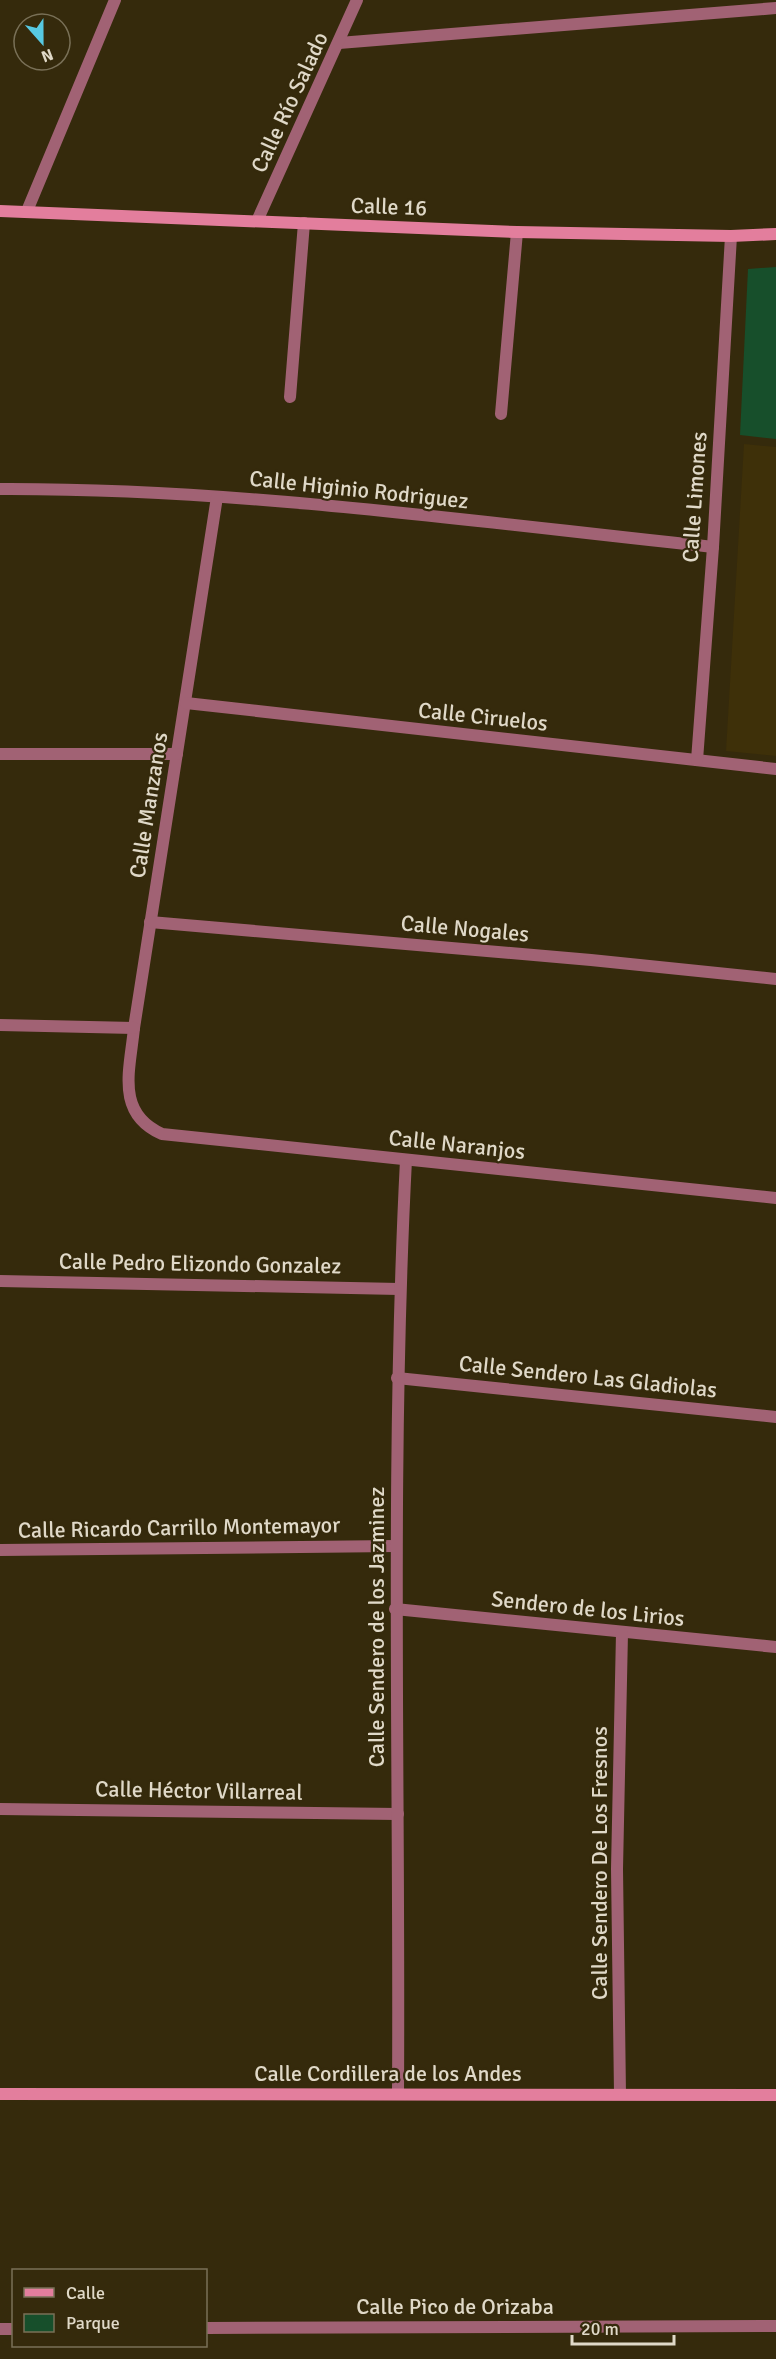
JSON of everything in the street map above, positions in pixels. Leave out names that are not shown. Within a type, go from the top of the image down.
[{"type":"street","points":[[27,211],[116,0]]},
{"type":"street","name":"Calle Río Salado","points":[[257,221],[357,0]]},
{"type":"street","points":[[339,43],[776,8]]},
{"type":"street","name":"Calle 16","points":[[0,211],[517,232],[731,236],[776,234]]},
{"type":"street","points":[[290,398],[304,223]]},
{"type":"street","points":[[501,414],[517,232]]},
{"type":"street","name":"Calle Limones","points":[[697,760],[713,547],[731,236]]},
{"type":"street","name":"Calle Higinio Rodriguez","points":[[0,489],[132,490],[217,496],[713,547]]},
{"type":"street","name":"Calle Manzanos","points":[[138,1119],[131,1107],[128,1089],[134,1028],[217,496]]},
{"type":"street","name":"Calle Ciruelos","points":[[186,703],[776,768]]},
{"type":"street","points":[[0,754],[177,753]]},
{"type":"street","name":"Calle Nogales","points":[[150,922],[591,960],[776,979]]},
{"type":"street","points":[[0,1025],[134,1028]]},
{"type":"street","name":"Calle Naranjos","points":[[138,1119],[148,1128],[162,1134],[776,1198]]},
{"type":"street","name":"Calle Sendero de los Jazminez","points":[[398,2094],[395,1546],[399,1289],[406,1160]]},
{"type":"street","name":"Calle Pedro Elizondo Gonzalez","points":[[0,1281],[399,1289]]},
{"type":"street","name":"Calle Sendero Las Gladiolas","points":[[397,1378],[776,1417]]},
{"type":"street","name":"Calle Ricardo Carrillo Montemayor","points":[[0,1550],[395,1546]]},
{"type":"street","name":"Sendero de los Lirios","points":[[395,1609],[776,1647]]},
{"type":"street","name":"Calle Sendero De Los Fresnos","points":[[620,2094],[617,1869],[622,1633]]},
{"type":"street","name":"Calle Héctor Villarreal","points":[[0,1809],[398,1814]]},
{"type":"street","name":"Calle Cordillera de los Andes","points":[[0,2094],[776,2095]]},
{"type":"street","name":"Calle Pico de Orizaba","points":[[207,2328],[776,2326]]},
{"type":"shaded area","points":[[744,444],[776,447],[776,756],[726,751]]},
{"type":"green space","points":[[776,267],[776,439],[740,435],[748,269]]}]
